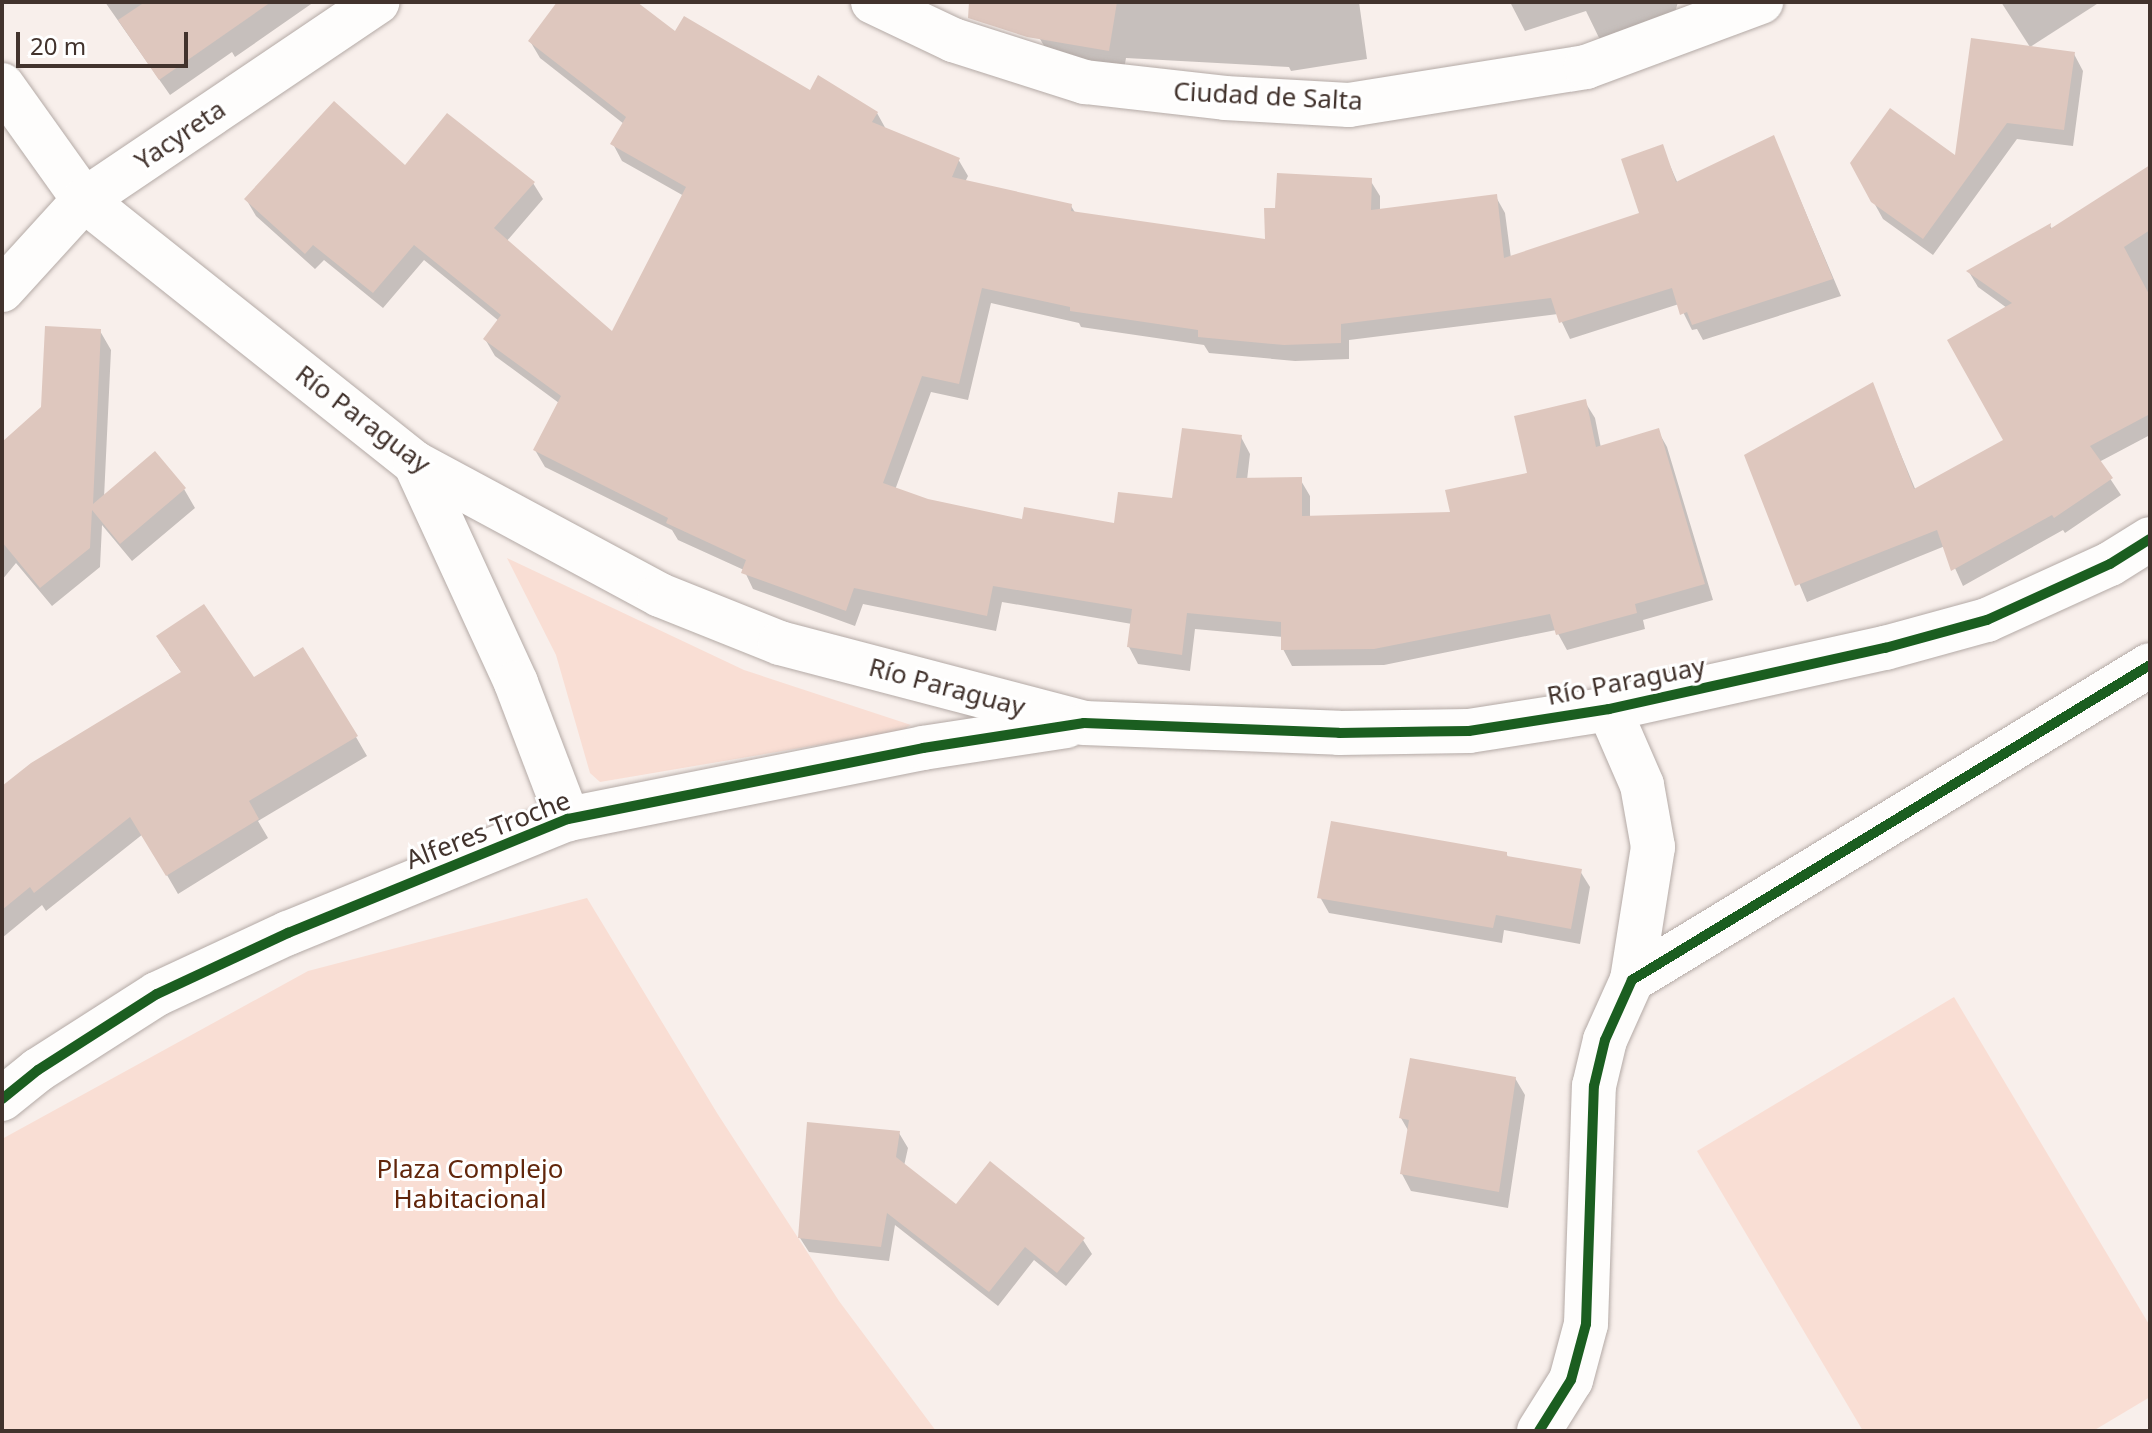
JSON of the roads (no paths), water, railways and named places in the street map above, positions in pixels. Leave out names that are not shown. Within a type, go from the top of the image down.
[{"type":"street","name":"Yacyreta","points":[[2,290],[84,200],[377,2]]},
{"type":"street","name":"Ciudad de Salta","points":[[873,2],[953,40],[1085,82],[1225,98],[1349,105],[1586,67],[1761,2]]},
{"type":"street","name":"Río Paraguay","points":[[2,85],[84,200],[415,463],[660,595],[780,643],[1084,723],[1339,733],[1469,731],[1609,709],[1885,648],[1987,620],[2110,564],[2150,539]]},
{"type":"street","points":[[415,463],[516,683],[568,819]]},
{"type":"street","points":[[1632,980],[2150,665]]},
{"type":"street","points":[[1539,1431],[1571,1380],[1586,1324],[1594,1086],[1605,1040],[1632,980],[1653,847],[1642,785],[1609,709]]},
{"type":"street","name":"Alferes Troche","points":[[2,1099],[38,1070],[157,994],[288,933],[568,819],[923,748],[1084,723]]},
{"type":"park label","name":"Plaza Complejo Habitacional","points":[[470,1184]]}]
